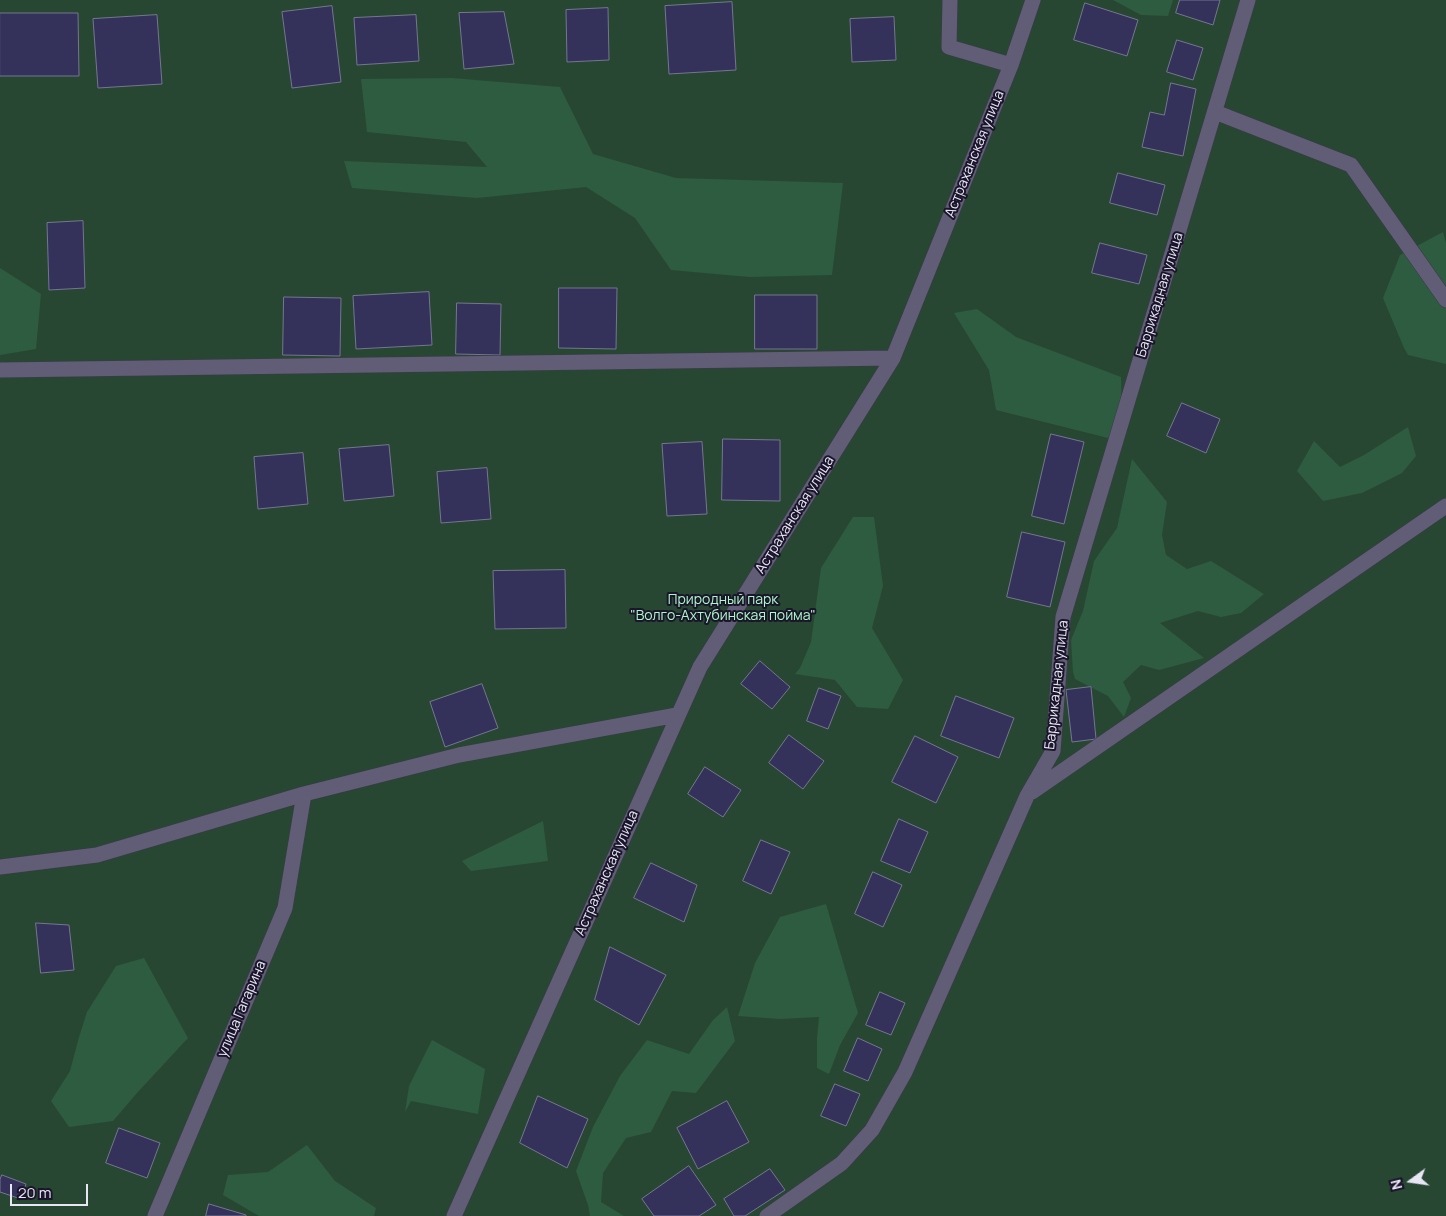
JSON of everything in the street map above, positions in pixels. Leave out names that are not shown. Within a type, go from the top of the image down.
[{"type":"street","points":[[950,0],[950,47],[1010,65]]},
{"type":"street","name":"Астраханская улица","points":[[454,1216],[700,667],[893,358],[1010,65],[1033,0]]},
{"type":"street","name":"Баррикадная улица","points":[[767,1216],[842,1163],[872,1130],[905,1072],[1026,796],[1053,751],[1063,617],[1248,0]]},
{"type":"street","points":[[1215,112],[1352,165],[1446,300]]},
{"type":"street","points":[[0,370],[893,358]]},
{"type":"street","points":[[1026,796],[1446,506]]},
{"type":"street","points":[[0,867],[97,855],[304,794],[459,755],[677,715]]},
{"type":"street","name":"улица Гагарина","points":[[155,1216],[285,908],[304,794]]},
{"type":"green space","name":"Природный парк \"Волго-Ахтубинская пойма\"","points":[[0,0],[1446,0],[1446,1216],[0,1216]]},
{"type":"green space","points":[[1113,0],[1173,0],[1168,16],[1141,15]]},
{"type":"green space","points":[[452,78],[560,87],[593,154],[676,178],[843,183],[832,275],[749,277],[671,270],[635,218],[586,187],[477,198],[352,188],[344,161],[487,167],[466,142],[367,132],[361,79]]},
{"type":"green space","points":[[1443,232],[1446,243],[1446,364],[1408,355],[1383,298],[1400,255]]},
{"type":"green space","points":[[0,268],[41,294],[36,349],[0,355]]},
{"type":"green space","points":[[977,309],[1016,337],[1121,377],[1122,420],[1108,438],[996,410],[989,370],[954,313]]},
{"type":"green space","points":[[1408,427],[1416,456],[1402,473],[1362,493],[1323,501],[1297,471],[1314,441],[1340,467],[1364,455]]},
{"type":"green space","points":[[1132,459],[1167,502],[1162,535],[1166,555],[1187,569],[1211,561],[1264,594],[1241,613],[1221,617],[1198,611],[1160,623],[1204,658],[1159,670],[1141,665],[1123,682],[1131,698],[1124,717],[1108,696],[1075,679],[1071,640],[1083,611],[1094,561],[1117,528]]},
{"type":"green space","points":[[853,517],[874,517],[883,586],[872,628],[903,680],[888,709],[857,707],[835,680],[795,674],[800,668],[811,642],[821,568]]},
{"type":"green space","points":[[543,821],[548,861],[471,871],[462,861]]},
{"type":"green space","points":[[826,904],[858,1013],[840,1045],[829,1074],[817,1068],[819,1017],[780,1019],[738,1016],[755,963],[780,917]]},
{"type":"green space","points":[[144,958],[188,1038],[113,1121],[69,1127],[51,1101],[70,1071],[87,1012],[116,966]]},
{"type":"green space","points":[[727,1007],[735,1041],[696,1093],[672,1091],[651,1132],[626,1138],[603,1173],[601,1202],[624,1216],[590,1216],[576,1171],[593,1127],[620,1076],[647,1040],[689,1054],[713,1020]]},
{"type":"green space","points":[[432,1040],[485,1069],[478,1114],[411,1101],[405,1112],[409,1086]]},
{"type":"green space","points":[[307,1145],[335,1181],[376,1208],[374,1216],[259,1216],[223,1195],[228,1175],[268,1172]]},
{"type":"building","points":[[1180,0],[1220,0],[1213,25],[1176,13]]},
{"type":"building","points":[[732,2],[736,70],[669,74],[665,6]]},
{"type":"building","points":[[1085,3],[1138,20],[1127,56],[1074,40]]},
{"type":"building","points":[[332,6],[341,82],[292,88],[282,12]]},
{"type":"building","points":[[608,8],[609,60],[567,62],[566,10]]},
{"type":"building","points":[[504,12],[514,64],[464,69],[459,13]]},
{"type":"building","points":[[0,13],[78,13],[79,76],[0,76]]},
{"type":"building","points":[[157,15],[162,84],[98,88],[93,19]]},
{"type":"building","points":[[416,15],[419,61],[357,65],[354,18]]},
{"type":"building","points":[[894,17],[896,60],[852,62],[850,19]]},
{"type":"building","points":[[1177,40],[1203,48],[1193,80],[1167,72]]},
{"type":"building","points":[[1171,83],[1196,89],[1183,156],[1142,147],[1150,112],[1164,115]]},
{"type":"building","points":[[1118,173],[1165,185],[1157,215],[1110,203]]},
{"type":"building","points":[[83,221],[85,288],[49,290],[47,223]]},
{"type":"building","points":[[1100,243],[1147,255],[1139,284],[1092,273]]},
{"type":"building","points":[[559,288],[617,288],[616,349],[559,348]]},
{"type":"building","points":[[429,292],[432,345],[356,349],[353,296]]},
{"type":"building","points":[[755,295],[817,295],[817,349],[755,349]]},
{"type":"building","points":[[284,297],[341,298],[340,356],[283,355]]},
{"type":"building","points":[[457,303],[501,304],[500,355],[456,354]]},
{"type":"building","points":[[1182,403],[1220,419],[1206,453],[1167,436]]},
{"type":"building","points":[[1051,434],[1084,442],[1064,524],[1032,516]]},
{"type":"building","points":[[723,439],[780,440],[780,501],[722,500]]},
{"type":"building","points":[[702,442],[707,514],[667,516],[662,444]]},
{"type":"building","points":[[389,445],[394,496],[344,501],[339,449]]},
{"type":"building","points":[[303,453],[308,504],[258,509],[254,457]]},
{"type":"building","points":[[487,468],[491,519],[441,523],[437,472]]},
{"type":"building","points":[[1022,532],[1065,542],[1050,607],[1007,597]]},
{"type":"building","points":[[565,570],[566,628],[495,629],[493,571]]},
{"type":"building","points":[[760,661],[790,687],[772,709],[741,684]]},
{"type":"building","points":[[482,684],[498,728],[445,747],[430,702]]},
{"type":"building","points":[[1091,687],[1096,739],[1072,742],[1066,690]]},
{"type":"building","points":[[819,688],[841,696],[828,729],[807,721]]},
{"type":"building","points":[[956,696],[1014,718],[999,758],[941,736]]},
{"type":"building","points":[[789,735],[824,761],[803,789],[769,763]]},
{"type":"building","points":[[915,736],[958,757],[936,803],[892,782]]},
{"type":"building","points":[[705,767],[741,790],[723,817],[688,794]]},
{"type":"building","points":[[899,819],[928,832],[910,873],[881,861]]},
{"type":"building","points":[[761,840],[790,852],[771,894],[743,881]]},
{"type":"building","points":[[651,863],[697,885],[684,922],[634,898]]},
{"type":"building","points":[[873,872],[902,885],[883,927],[855,914]]},
{"type":"building","points":[[36,923],[69,925],[74,970],[41,973]]},
{"type":"building","points":[[610,947],[666,975],[639,1025],[595,1000]]},
{"type":"building","points":[[880,992],[905,1003],[891,1035],[866,1025]]},
{"type":"building","points":[[858,1038],[882,1049],[868,1081],[844,1071]]},
{"type":"building","points":[[835,1084],[860,1094],[846,1126],[821,1116]]},
{"type":"building","points":[[538,1096],[588,1119],[567,1168],[520,1143]]},
{"type":"building","points":[[727,1101],[749,1142],[698,1169],[677,1128]]},
{"type":"building","points":[[119,1128],[160,1143],[147,1178],[106,1163]]},
{"type":"building","points":[[689,1166],[716,1205],[699,1216],[654,1216],[642,1199]]},
{"type":"building","points":[[770,1169],[785,1190],[745,1216],[734,1216],[724,1199]]},
{"type":"building","points":[[2,1175],[26,1184],[21,1199],[0,1192]]},
{"type":"building","points":[[209,1204],[246,1215],[246,1216],[206,1216]]}]
